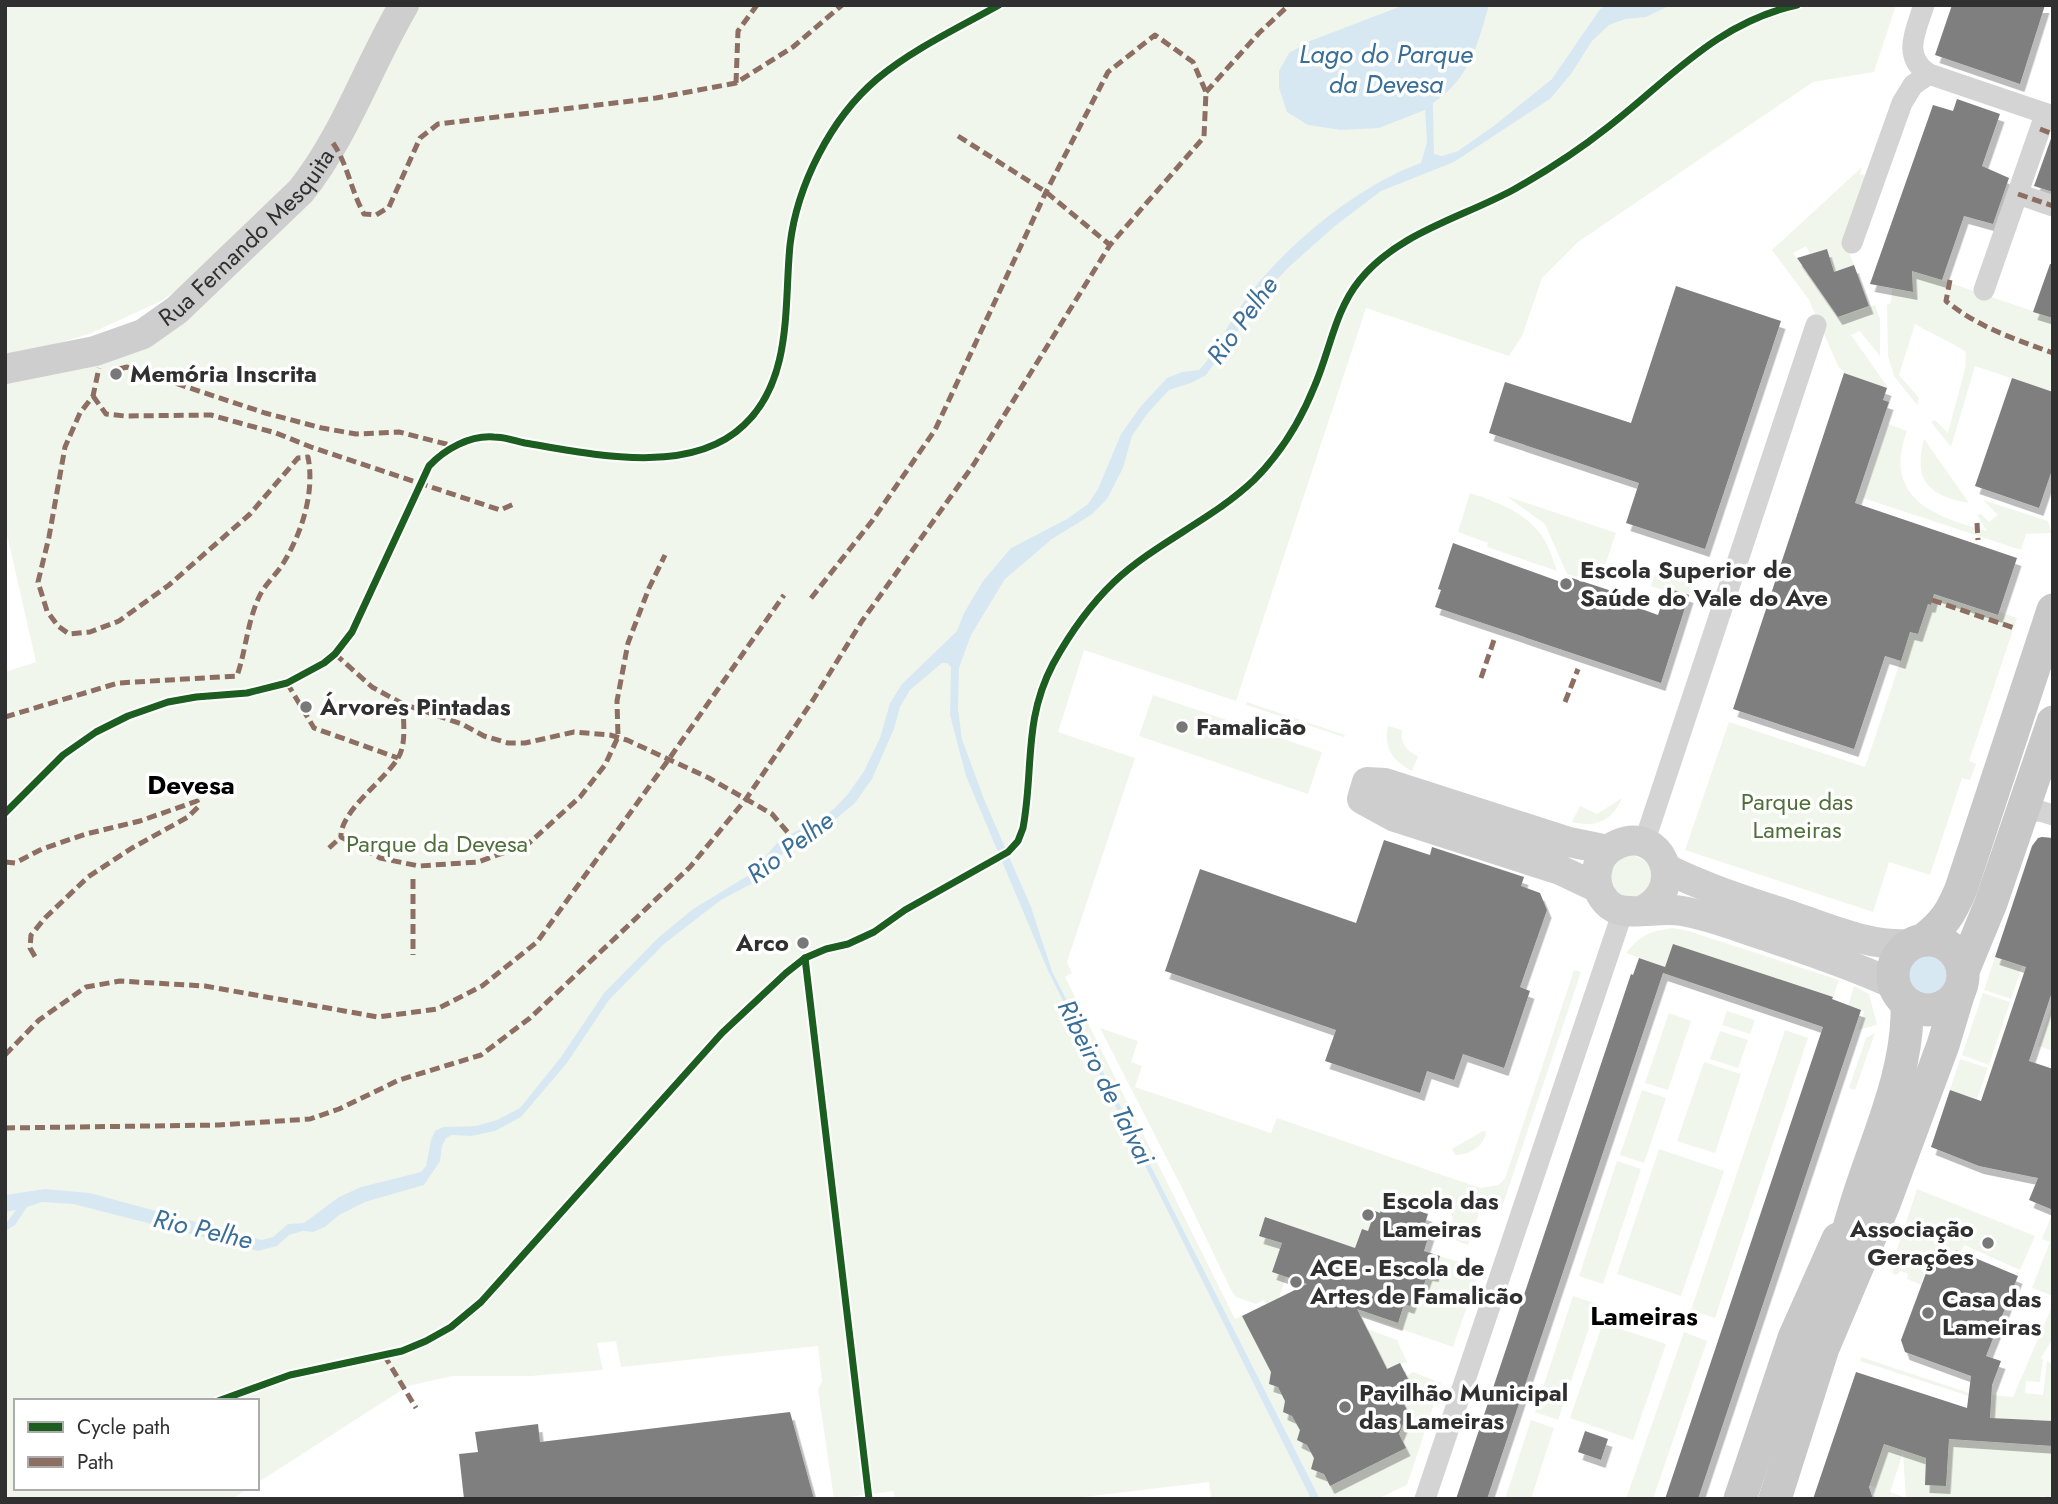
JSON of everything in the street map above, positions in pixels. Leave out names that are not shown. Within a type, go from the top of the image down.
[{"type":"main road","points":[[1791,1499],[1871,1200],[1899,1070],[1906,1034],[1900,994],[1893,972],[1896,960],[1902,951],[1941,927],[1952,911],[2053,610]]},
{"type":"main road","points":[[1762,1499],[1833,1283],[1939,1057],[1961,982],[1991,903],[2038,813],[2053,722]]},
{"type":"main road","points":[[1900,994],[1917,1009],[1929,1011],[1951,1002],[1961,982],[1960,960],[1945,944],[1934,940],[1917,942]]},
{"type":"main road","points":[[1740,1499],[1794,1338],[1871,1200]]},
{"type":"main road","points":[[1775,1499],[1871,1200]]},
{"type":"street","name":"Rua Fernando Mesquita","points":[[5,369],[66,358],[123,343],[143,334],[177,310],[301,191],[313,176],[333,143],[404,5]]},
{"type":"street","points":[[1924,5],[1912,41],[1915,62],[1928,74],[2048,124],[2018,194],[1984,290]]},
{"type":"street","points":[[1852,243],[1902,103],[1913,85],[1928,74]]},
{"type":"street","points":[[2018,194],[2053,206]]},
{"type":"street","points":[[1644,843],[1816,325]]},
{"type":"street","points":[[1598,888],[1560,870],[1395,817],[1362,799],[1367,782],[1385,783],[1569,842],[1608,849]]},
{"type":"street","points":[[1425,1499],[1634,910],[1661,897],[1665,888],[1667,869],[1654,849],[1644,843],[1632,841],[1619,843],[1608,849],[1596,872],[1598,888],[1608,902],[1634,910],[1681,911],[1706,916],[1843,962],[1900,994]]},
{"type":"street","points":[[1667,869],[1715,890],[1852,936],[1881,943],[1917,942]]},
{"type":"green space","points":[[5,5],[393,5],[324,136],[290,185],[188,283],[159,302],[89,334],[5,356]]},
{"type":"green space","name":"Parque da Devesa","points":[[416,5],[1896,5],[1874,72],[1813,82],[1578,242],[1542,278],[1522,336],[1509,356],[1366,308],[1236,701],[1084,650],[1058,732],[1135,758],[1067,962],[1072,973],[1065,977],[1235,1319],[1242,1316],[1272,1373],[1269,1384],[1278,1387],[1285,1401],[1283,1412],[1292,1416],[1300,1430],[1297,1440],[1307,1444],[1314,1458],[1311,1469],[1323,1473],[1330,1486],[1406,1448],[1399,1434],[1408,1412],[1395,1386],[1408,1379],[1407,1376],[1413,1372],[1441,1383],[1407,1485],[1377,1499],[1320,1499],[1052,971],[1049,973],[1311,1499],[1211,1499],[1209,1482],[1067,1499],[895,1499],[893,1491],[834,1499],[818,1390],[822,1381],[818,1346],[621,1367],[616,1341],[597,1343],[603,1370],[531,1376],[452,1376],[408,1386],[259,1482],[259,1399],[14,1399],[14,1490],[246,1490],[232,1499],[5,1499],[5,672],[36,662],[5,526],[5,378],[87,368],[109,362],[108,357],[227,271]]},
{"type":"green space","points":[[1862,167],[1860,174],[1866,176],[1847,247],[1854,265],[1834,272],[1827,249],[1810,254],[1806,246],[1793,253],[1838,317],[1875,305],[1880,319],[1880,356],[1860,331],[1851,335],[1889,389],[1844,374],[1809,300],[1772,250]]},
{"type":"green space","points":[[1912,270],[2053,318],[2053,392],[1975,366],[1951,447],[1931,422],[1935,420],[1948,433],[1965,369],[1966,352],[1915,324],[1899,375],[1919,398],[1917,405],[1894,376],[1888,356],[1887,305],[1891,303],[1892,288],[1913,292]]},
{"type":"green space","points":[[1888,424],[1907,431],[1901,454],[1901,473],[1907,488],[1918,501],[1932,511],[1987,531],[1977,515],[1981,514],[1989,522],[1998,515],[1983,500],[2048,521],[2052,533],[2026,534],[2021,550],[1863,498]]},
{"type":"green space","points":[[1924,439],[1969,503],[1943,496],[1927,484],[1921,465]]},
{"type":"green space","points":[[1470,493],[1507,508],[1532,524],[1544,540],[1557,571],[1487,547],[1488,543],[1458,532]]},
{"type":"green space","points":[[1506,496],[1616,533],[1600,580],[1579,573],[1577,577],[1567,574],[1545,524]]},
{"type":"green space","points":[[1659,562],[1697,575],[1688,599],[1651,586]]},
{"type":"green space","name":"Parque das Lameiras","points":[[1934,594],[1998,615],[1999,612],[2017,618],[1969,761],[1976,764],[1970,780],[1962,778],[1930,875],[1889,862],[1873,912],[1685,850],[1729,722],[1865,767],[1910,632],[1918,634],[1923,619],[1920,601],[1931,604]]},
{"type":"green space","points":[[1153,695],[1322,752],[1308,794],[1139,736]]},
{"type":"green space","points":[[1247,702],[1345,735],[1344,737],[1246,705]]},
{"type":"green space","points":[[1388,726],[1402,730],[1405,746],[1418,756],[1412,771],[1391,753],[1387,741]]},
{"type":"green space","points":[[1622,798],[1614,812],[1602,821],[1588,824],[1572,822],[1580,806],[1597,814]]},
{"type":"green space","points":[[1629,854],[1644,860],[1651,870],[1653,881],[1641,898],[1615,895],[1608,870],[1611,864]]},
{"type":"green space","points":[[2040,909],[2053,977],[2022,966],[2011,999],[1984,990],[1995,957],[2020,965]]},
{"type":"green space","points":[[1672,928],[1839,980],[1833,997],[1673,944],[1663,973],[1656,971],[1657,964],[1626,953],[1646,935]]},
{"type":"green space","name":"Escola das Lameiras","points":[[1574,970],[1581,972],[1501,1210],[1482,1205],[1468,1245],[1452,1239],[1448,1232],[1453,1218],[1449,1209],[1433,1203],[1428,1214],[1385,1200],[1380,1213],[1375,1211],[1368,1231],[1362,1229],[1355,1248],[1265,1218],[1259,1236],[1282,1243],[1272,1272],[1286,1277],[1274,1312],[1277,1321],[1264,1300],[1256,1304],[1236,1297],[1232,1292],[1100,1028],[1138,1041],[1131,1062],[1142,1066],[1135,1087],[1271,1133],[1277,1118],[1480,1188],[1498,1185],[1505,1179]]},
{"type":"green space","points":[[1854,986],[1869,994],[1877,1025],[1858,1030],[1864,1012],[1848,1006]]},
{"type":"green space","points":[[1983,993],[2010,1002],[1989,1065],[1962,1055]]},
{"type":"green space","points":[[2053,1002],[2053,1051],[2038,1046]]},
{"type":"green space","points":[[1727,1011],[1755,1020],[1750,1034],[1722,1025]]},
{"type":"green space","points":[[1669,1013],[1691,1021],[1668,1090],[1645,1083]]},
{"type":"green space","points":[[1785,1030],[1808,1038],[1715,1318],[1691,1310]]},
{"type":"green space","points":[[1720,1031],[1748,1040],[1738,1068],[1710,1059]]},
{"type":"green space","points":[[1875,1033],[1855,1090],[1849,1088],[1866,1038]]},
{"type":"green space","points":[[1960,1059],[1988,1068],[1977,1099],[1950,1090]]},
{"type":"green space","points":[[1704,1062],[1741,1074],[1715,1153],[1677,1141]]},
{"type":"green space","points":[[1642,1090],[1666,1098],[1644,1163],[1620,1155]]},
{"type":"green space","points":[[1483,1131],[1486,1132],[1485,1137],[1479,1145],[1471,1151],[1455,1155],[1452,1149]]},
{"type":"green space","points":[[1659,1149],[1724,1171],[1681,1296],[1617,1274]]},
{"type":"green space","points":[[1617,1161],[1641,1169],[1603,1284],[1579,1276]]},
{"type":"green space","points":[[1917,1189],[2035,1236],[2020,1270],[1964,1245],[1961,1252],[1956,1250],[1953,1256],[1935,1249],[1922,1285],[1907,1279],[1908,1274],[1901,1271],[1896,1275],[1892,1273],[1892,1264]]},
{"type":"green space","points":[[2053,1212],[2053,1296],[2032,1288],[2050,1242],[2042,1239]]},
{"type":"green space","points":[[1440,1256],[1480,1269],[1453,1347],[1355,1313],[1356,1309],[1404,1304],[1410,1306],[1416,1288],[1422,1290],[1428,1273],[1434,1274]]},
{"type":"green space","points":[[1573,1296],[1597,1304],[1558,1420],[1535,1412]]},
{"type":"green space","points":[[2053,1304],[2053,1338],[2041,1358],[2040,1382],[2026,1381],[2025,1393],[2043,1395],[2047,1361],[2053,1365],[2053,1421],[1990,1418],[1991,1398],[1969,1396],[1860,1361],[1861,1357],[1969,1393],[2013,1397]]},
{"type":"green space","points":[[1345,1321],[1397,1340],[1407,1362],[1387,1369]]},
{"type":"green space","points":[[1603,1323],[1666,1344],[1633,1440],[1570,1418]]},
{"type":"green space","points":[[1684,1332],[1707,1341],[1653,1499],[1626,1499]]},
{"type":"green space","points":[[1531,1420],[1554,1428],[1531,1499],[1505,1499]]},
{"type":"green space","points":[[1909,1436],[2053,1446],[2053,1498],[1872,1499],[1876,1488],[1870,1485],[1884,1444]],"holes":[[[1903,1453],[1906,1498],[1890,1492]]]},
{"type":"water","points":[[1404,5],[1489,5],[1476,47],[1464,72],[1446,93],[1433,103],[1434,154],[1442,156],[1458,151],[1552,79],[1600,9],[1607,5],[1671,5],[1646,17],[1625,19],[1609,25],[1592,41],[1571,74],[1550,99],[1454,162],[1381,191],[1335,226],[1290,266],[1268,289],[1206,375],[1169,390],[1147,414],[1132,436],[1123,468],[1107,499],[1091,515],[1052,539],[1005,579],[971,635],[959,668],[958,709],[962,739],[984,799],[1031,907],[1052,971],[1320,1499],[1311,1499],[1049,973],[966,776],[950,715],[951,667],[947,663],[942,663],[910,690],[900,707],[894,729],[872,779],[855,803],[819,833],[788,849],[751,884],[721,900],[664,944],[609,1000],[567,1063],[521,1117],[495,1131],[471,1136],[452,1135],[446,1138],[440,1161],[424,1185],[365,1202],[339,1215],[325,1227],[313,1232],[303,1231],[289,1235],[277,1246],[258,1251],[73,1204],[42,1202],[27,1207],[15,1225],[5,1231],[5,1225],[16,1210],[5,1212],[5,1195],[45,1189],[90,1193],[262,1240],[273,1237],[288,1224],[304,1223],[339,1197],[361,1187],[421,1172],[426,1166],[435,1131],[443,1127],[476,1126],[497,1120],[520,1108],[561,1057],[604,993],[658,938],[693,909],[749,875],[777,843],[834,809],[848,794],[864,771],[880,738],[890,703],[902,684],[957,631],[983,581],[1011,548],[1067,519],[1088,504],[1098,489],[1121,434],[1141,406],[1167,378],[1182,372],[1199,370],[1235,314],[1281,258],[1349,201],[1421,163],[1427,142],[1425,110],[1379,128],[1341,130],[1308,125],[1287,112],[1279,88],[1279,71],[1289,53],[1310,41]]},
{"type":"water","points":[[1928,954],[1937,955],[1944,960],[1949,967],[1949,985],[1944,992],[1937,997],[1928,998],[1919,997],[1912,992],[1907,985],[1906,976],[1907,967],[1912,960],[1919,955]]},
{"type":"building","points":[[1952,5],[2045,5],[2020,84],[1935,55]]},
{"type":"building","points":[[1957,99],[2000,114],[1982,166],[2009,178],[1993,224],[1964,216],[1942,280],[1912,271],[1913,292],[1870,284],[1933,105],[1953,111]]},
{"type":"building","points":[[2053,133],[2053,192],[2034,186]]},
{"type":"building","points":[[1827,249],[1834,272],[1854,265],[1869,306],[1838,317],[1797,258]]},
{"type":"building","points":[[2050,264],[2053,264],[2053,318],[2033,312]]},
{"type":"building","points":[[1676,286],[1781,321],[1705,549],[1626,523],[1639,483],[1489,433],[1505,382],[1631,423]]},
{"type":"building","points":[[1844,373],[1887,388],[1883,400],[1889,402],[1855,503],[2017,558],[1998,615],[1934,594],[1918,634],[1910,632],[1901,661],[1885,656],[1854,749],[1733,709]]},
{"type":"building","points":[[2012,378],[2053,392],[2053,467],[2039,508],[1975,486]]},
{"type":"building","points":[[1453,543],[1569,585],[1572,578],[1627,596],[1625,603],[1658,615],[1667,588],[1689,595],[1661,683],[1435,607]]},
{"type":"building","points":[[2042,837],[2053,838],[2053,989],[2029,1061],[2053,1069],[2053,1210],[2029,1200],[2038,1178],[1979,1166],[1931,1147],[1950,1090],[1981,1101],[2026,967],[1995,957],[2032,846]]},
{"type":"building","points":[[1384,840],[1430,855],[1432,847],[1524,877],[1521,886],[1540,893],[1547,910],[1520,987],[1530,991],[1504,1068],[1463,1054],[1454,1080],[1427,1071],[1420,1093],[1325,1061],[1336,1030],[1165,971],[1200,869],[1356,923]]},
{"type":"building","points":[[1673,944],[1833,997],[1832,999],[1861,1010],[1698,1499],[1665,1499],[1823,1027],[1663,973],[1487,1499],[1456,1499],[1631,974],[1633,975],[1639,958],[1665,967]]},
{"type":"building","points":[[1385,1200],[1428,1214],[1423,1230],[1430,1232],[1424,1251],[1440,1256],[1434,1274],[1428,1273],[1422,1290],[1416,1288],[1410,1306],[1404,1304],[1398,1323],[1357,1309],[1387,1369],[1400,1363],[1408,1379],[1395,1386],[1408,1412],[1399,1434],[1406,1448],[1330,1486],[1324,1474],[1311,1469],[1314,1458],[1307,1445],[1297,1440],[1300,1430],[1292,1416],[1283,1412],[1285,1401],[1278,1387],[1269,1384],[1271,1372],[1242,1316],[1307,1284],[1272,1272],[1282,1243],[1259,1236],[1265,1217],[1355,1248],[1362,1229],[1368,1231],[1375,1211],[1380,1213]]},
{"type":"building","points":[[1935,1249],[1953,1256],[1956,1250],[2018,1276],[1986,1356],[2001,1361],[1992,1385],[1990,1418],[2053,1421],[2053,1446],[1949,1439],[1946,1486],[1925,1485],[1926,1458],[1884,1444],[1869,1487],[1873,1499],[1813,1499],[1856,1372],[1967,1408],[1971,1376],[1905,1352],[1901,1340]]},
{"type":"building","points":[[790,1412],[814,1499],[464,1499],[459,1454],[478,1452],[475,1432],[538,1424],[540,1442]]},
{"type":"building","points":[[1585,1431],[1608,1439],[1601,1460],[1578,1452]]},
{"type":"marked path","points":[[736,83],[738,31],[757,5]]},
{"type":"marked path","points":[[333,143],[364,214],[376,215],[389,207],[420,138],[438,124],[656,98],[736,83],[793,47],[842,5]]},
{"type":"marked path","points":[[1206,92],[1259,33],[1289,5]]},
{"type":"marked path","points":[[5,1128],[219,1125],[310,1119],[339,1109],[399,1080],[481,1055],[530,1018],[690,867],[746,799],[862,621],[974,464],[1110,245],[1204,137],[1206,92],[1193,62],[1155,35],[1108,72],[1046,192],[935,430],[872,521],[808,602]]},
{"type":"marked path","points":[[2040,129],[2053,134]]},
{"type":"marked path","points":[[958,136],[1046,192],[1110,245]]},
{"type":"marked path","points":[[2018,194],[2053,206]]},
{"type":"marked path","points":[[1950,280],[1946,301],[1958,310],[1997,332],[2053,353]]},
{"type":"marked path","points":[[119,369],[127,367],[265,413],[322,428],[356,434],[399,432],[454,446]]},
{"type":"marked path","points":[[5,717],[118,683],[237,676],[259,597],[290,550],[305,511],[310,484],[308,457],[298,458],[250,514],[169,585],[119,621],[90,632],[69,634],[58,626],[47,611],[38,582],[65,447],[80,413],[93,396],[99,368]]},
{"type":"marked path","points":[[93,396],[106,414],[211,415],[276,433],[500,510],[514,504]]},
{"type":"marked path","points":[[1977,523],[1978,540]]},
{"type":"marked path","points":[[403,704],[404,732],[401,752],[392,767],[355,806],[343,827],[341,837],[380,858],[419,866],[478,862],[528,844],[580,797],[605,765],[618,737],[617,701],[628,643],[665,555]]},
{"type":"marked path","points":[[5,1055],[39,1020],[86,987],[120,981],[205,986],[378,1017],[437,1009],[482,986],[537,942],[784,595]]},
{"type":"marked path","points":[[1932,600],[2014,628]]},
{"type":"marked path","points":[[1481,678],[1494,640]]},
{"type":"marked path","points":[[335,654],[372,687],[403,704],[462,724],[484,736],[508,743],[525,743],[574,732],[610,735],[627,740],[709,778],[772,814],[790,835]]},
{"type":"marked path","points":[[1565,702],[1578,669]]},
{"type":"marked path","points":[[287,683],[314,728],[398,758]]},
{"type":"marked path","points":[[5,862],[15,863],[42,849],[86,834],[140,821],[197,801],[199,806],[188,817],[132,848],[88,877],[31,935],[30,948],[37,960]]},
{"type":"marked path","points":[[329,848],[341,837]]},
{"type":"marked path","points":[[413,879],[413,955]]},
{"type":"marked path","points":[[384,1355],[416,1408]]},
{"type":"cycle path","points":[[5,813],[63,755],[96,732],[128,716],[168,702],[247,693],[287,683],[324,663],[335,654],[352,632],[429,466],[458,444],[476,438],[498,437],[551,448],[639,458],[696,451],[722,441],[744,425],[760,407],[779,364],[794,222],[808,176],[831,133],[860,95],[891,68],[936,39],[999,5]]},
{"type":"cycle path","points":[[224,1399],[290,1375],[402,1351],[451,1327],[481,1302],[722,1033],[786,973],[805,958],[874,932],[905,910],[1008,852],[1018,841],[1023,828],[1037,705],[1053,664],[1066,642],[1088,611],[1114,582],[1147,555],[1238,494],[1273,459],[1297,423],[1309,398],[1344,305],[1374,264],[1411,238],[1513,190],[1562,160],[1608,127],[1718,39],[1768,13],[1797,5]]},
{"type":"cycle path","points":[[805,958],[869,1499]]},
{"type":"place","name":"Memória Inscrita","points":[[116,374]]},
{"type":"place","name":"Escola Superior de Saúde do Vale do Ave","points":[[1566,584]]},
{"type":"place","name":"Árvores Pintadas","points":[[306,707]]},
{"type":"place","name":"Famalicão","points":[[1182,727]]},
{"type":"place","name":"Arco","points":[[803,943]]},
{"type":"place","name":"Escola das Lameiras","points":[[1368,1215]]},
{"type":"place","name":"Associação Gerações","points":[[1988,1243]]},
{"type":"place","name":"ACE - Escola de Artes de Famalicão","points":[[1296,1282]]},
{"type":"place","name":"Casa das Lameiras","points":[[1928,1313]]},
{"type":"place","name":"Pavilhão Municipal das Lameiras","points":[[1345,1407]]},
{"type":"district","name":"Devesa","points":[[191,785]]},
{"type":"district","name":"Lameiras","points":[[1644,1316]]},
{"type":"water label","name":"Lago do Parque da Devesa","points":[[1386,69]]},
{"type":"water label","name":"Rio Pelhe","points":[[1242,320]]},
{"type":"water label","name":"Rio Pelhe","points":[[790,847]]},
{"type":"water label","name":"Ribeiro de Talvai","points":[[1106,1082]]},
{"type":"water label","name":"Rio Pelhe","points":[[203,1229]]}]
